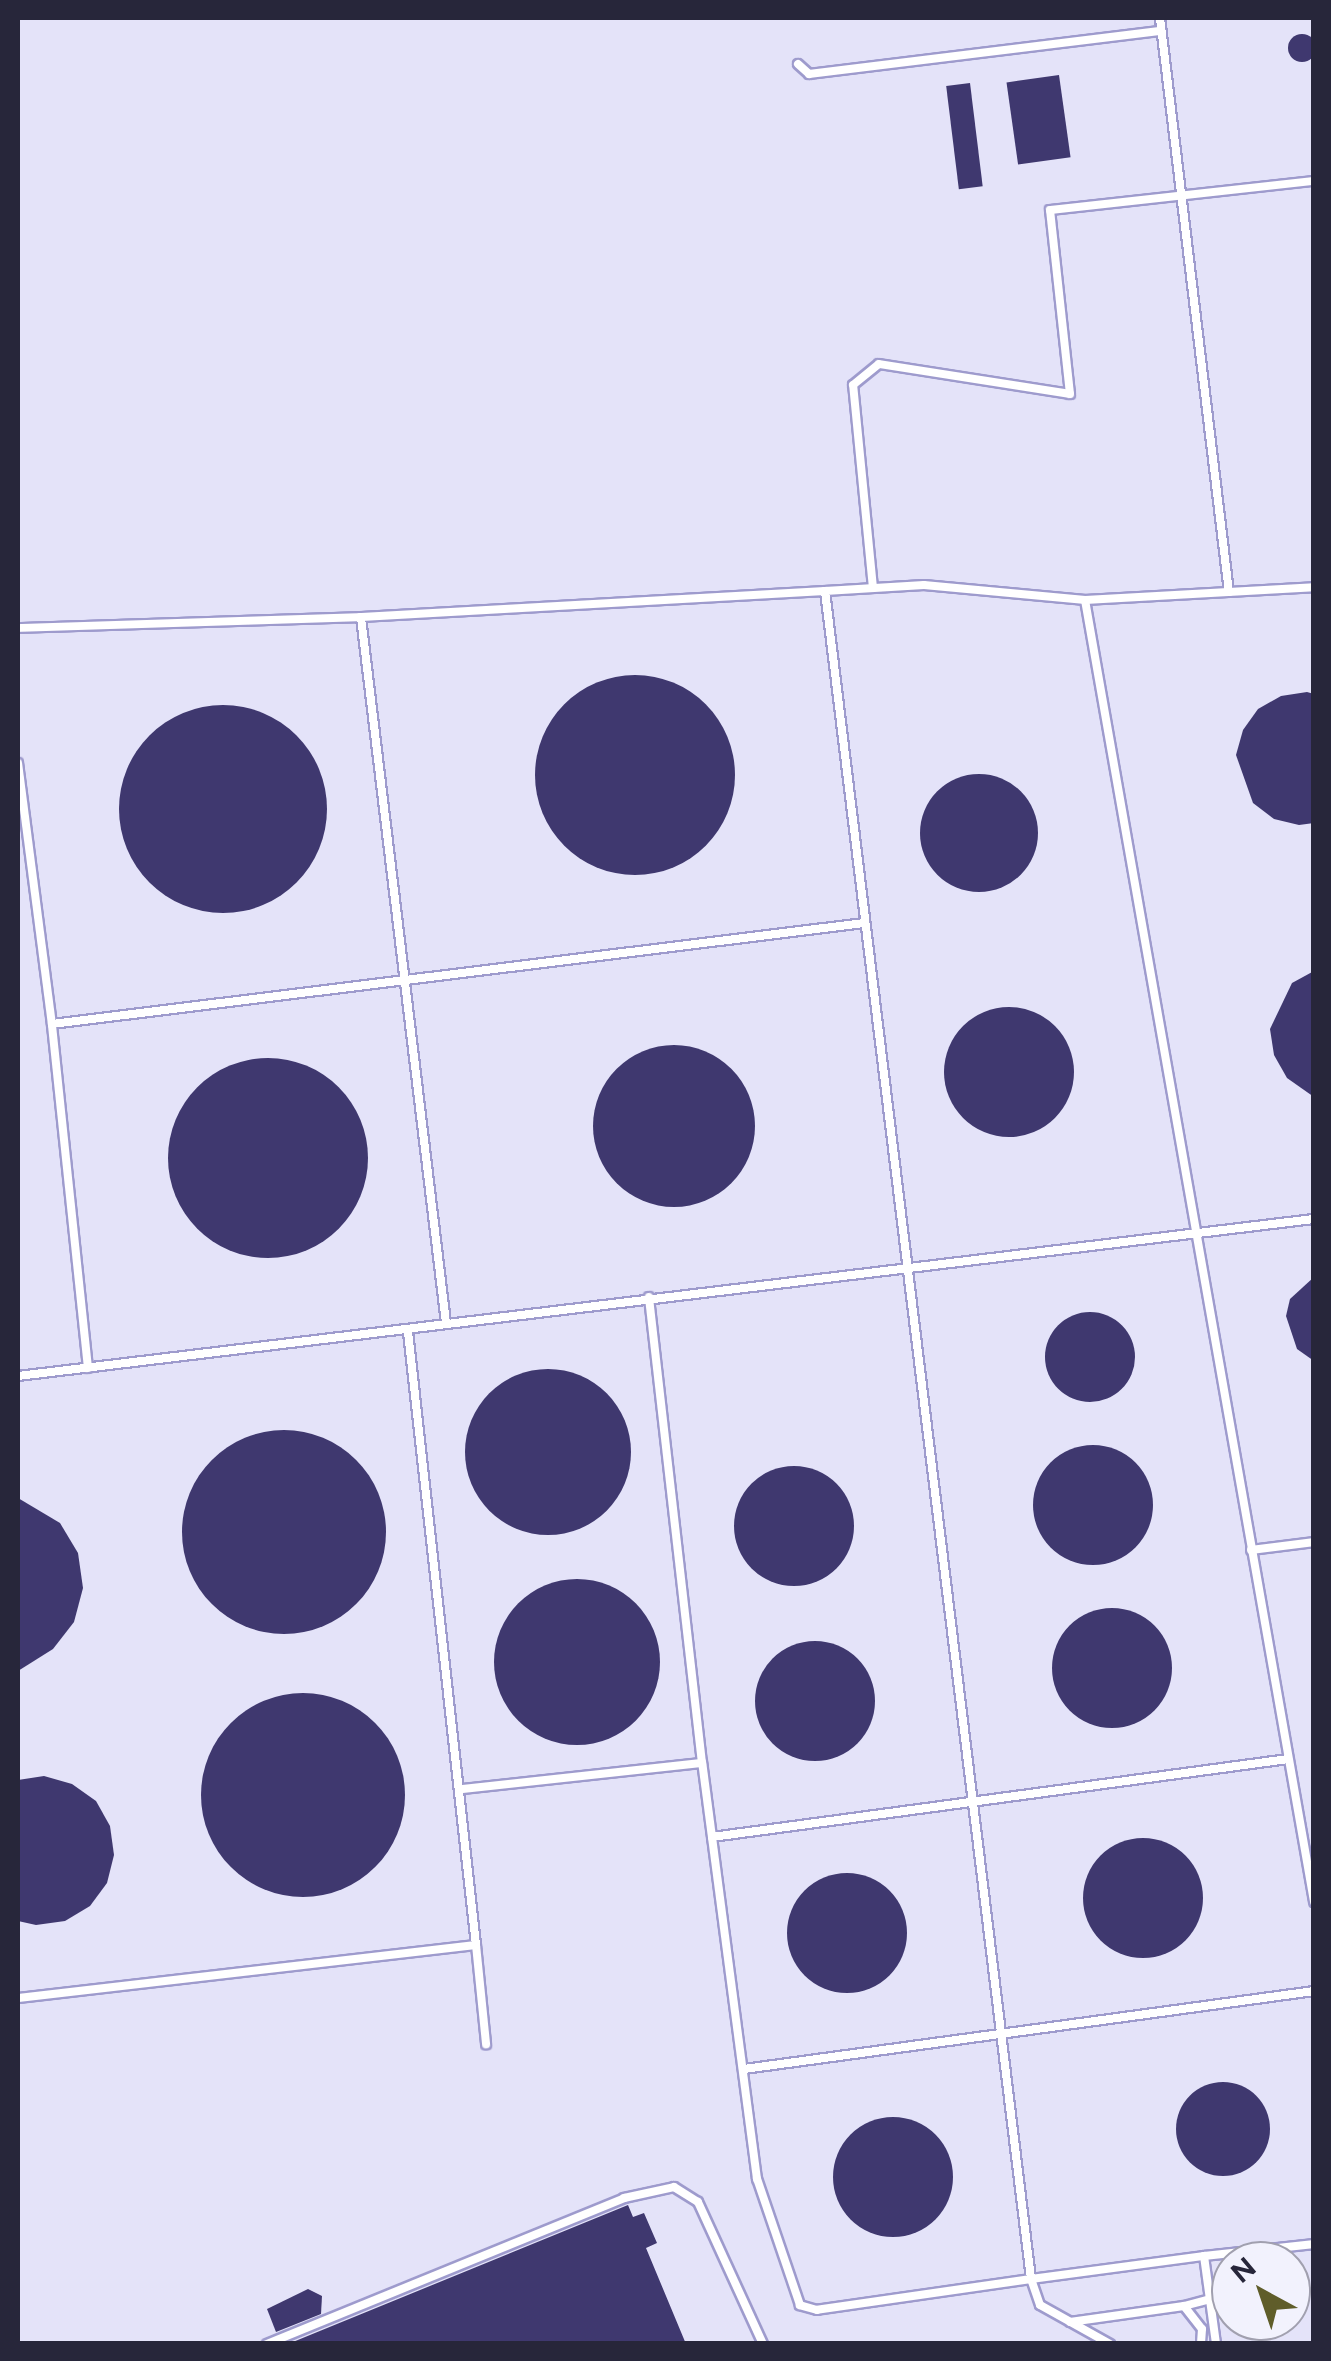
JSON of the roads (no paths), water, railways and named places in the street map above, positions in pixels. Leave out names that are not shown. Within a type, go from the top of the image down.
[{"type":"lane","points":[[1160,18],[1230,592]]},
{"type":"lane","points":[[798,64],[809,74],[1161,31]]},
{"type":"lane","points":[[873,588],[853,386],[879,364],[1070,394],[1050,210],[1314,180]]},
{"type":"lane","points":[[18,628],[360,617],[924,586],[1085,600],[1314,587]]},
{"type":"lane","points":[[825,591],[1031,2279],[1040,2305],[1110,2344]]},
{"type":"lane","points":[[1085,600],[1314,1902]]},
{"type":"lane","points":[[360,617],[446,1323]]},
{"type":"lane","points":[[18,763],[52,1024],[88,1368]]},
{"type":"lane","points":[[52,1024],[402,984],[864,923]]},
{"type":"lane","points":[[18,1376],[408,1332],[446,1323],[906,1264],[1314,1219]]},
{"type":"lane","points":[[649,1297],[702,1763],[758,2178],[800,2305],[817,2310],[1314,2244]]},
{"type":"lane","points":[[408,1332],[462,1789],[486,2044]]},
{"type":"lane","points":[[1251,1550],[1314,1542]]},
{"type":"lane","points":[[712,1837],[1288,1759]]},
{"type":"lane","points":[[462,1789],[702,1763]]},
{"type":"lane","points":[[1299,1820],[1314,1818]]},
{"type":"lane","points":[[18,1998],[476,1946]]},
{"type":"lane","points":[[744,2068],[1314,1991]]},
{"type":"lane","points":[[267,2344],[624,2198],[674,2186],[698,2202],[763,2344]]},
{"type":"lane","points":[[1204,2256],[1216,2344]]},
{"type":"lane","points":[[1070,2322],[1210,2299]]},
{"type":"lane","points":[[1184,2306],[1202,2328],[1201,2344]]}]
